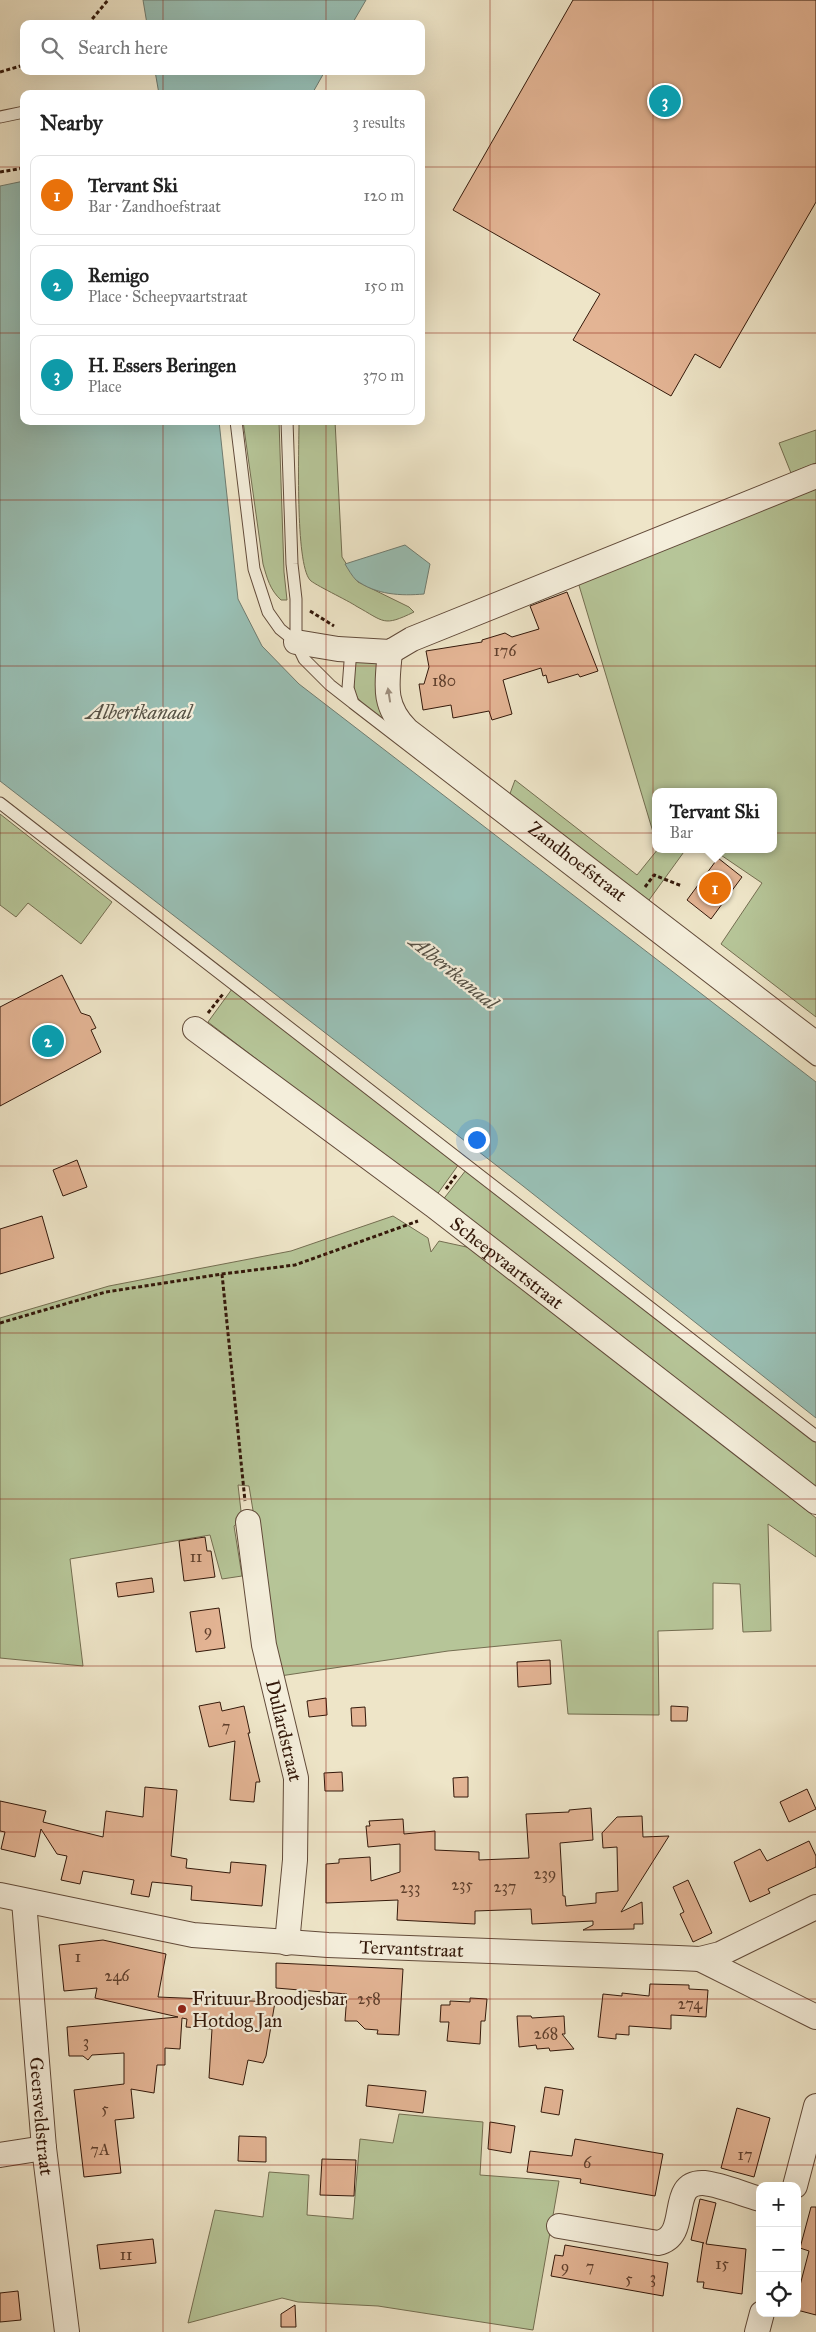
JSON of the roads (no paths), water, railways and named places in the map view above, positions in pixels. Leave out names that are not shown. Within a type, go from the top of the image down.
[{"type":"street","points":[[296,642],[390,652],[412,639],[816,476]]},
{"type":"street","name":"Zandhoefstraat","points":[[390,652],[387,694],[396,719],[407,730],[816,1044]]},
{"type":"street","name":"Scheepvaartstraat","points":[[195,1029],[433,1205],[816,1502]]},
{"type":"street","name":"Dullardstraat","points":[[248,1522],[264,1645],[296,1778],[295,1860],[287,1943]]},
{"type":"street","name":"Tervantstraat","points":[[0,1895],[193,1936],[287,1943],[586,1956],[700,1958],[720,1954],[816,1907]]},
{"type":"street","name":"Geersveldstraat","points":[[24,1901],[44,2148],[67,2332]]},
{"type":"street","points":[[700,1958],[816,2017]]},
{"type":"street","points":[[796,2182],[816,2106]]},
{"type":"street","points":[[0,2155],[44,2148]]},
{"type":"street","points":[[559,2226],[658,2243],[671,2237],[676,2229],[682,2197],[686,2189],[692,2184],[704,2183],[756,2198]]},
{"type":"street","points":[[757,2332],[761,2317]]},
{"type":"lane","points":[[0,117],[20,113]]},
{"type":"lane","points":[[236,425],[254,569],[268,612],[280,628],[296,642],[304,659],[330,685],[816,1060]]},
{"type":"lane","points":[[287,425],[292,564],[296,599],[296,642]]},
{"type":"lane","points":[[351,649],[348,688],[353,703]]},
{"type":"lane","points":[[0,803],[816,1436]]},
{"type":"water","points":[[143,0],[366,0],[354,20],[146,20]]},
{"type":"water","points":[[156,75],[323,75],[314,90],[158,90]]},
{"type":"water","name":"Albertkanaal","points":[[20,182],[20,425],[219,425],[238,599],[262,646],[299,684],[816,1082],[816,1418],[523,1186],[0,781],[0,186]]},
{"type":"water","points":[[405,545],[430,564],[424,594],[406,595],[380,592],[372,589],[356,580],[345,564]]},
{"type":"place","name":"H. Essers Beringen","points":[[665,101]]},
{"type":"place","name":"Tervant Ski","points":[[715,888]]},
{"type":"place","name":"Remigo","points":[[48,1041]]},
{"type":"place","name":"Frituur Broodjesbar Hotdog Jan","points":[[182,2009]]}]
